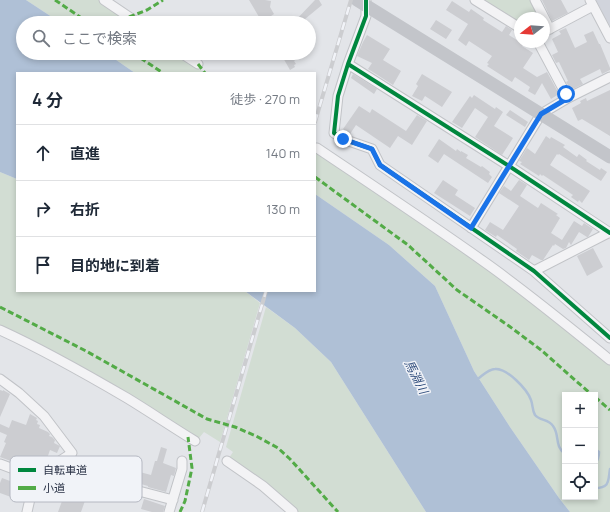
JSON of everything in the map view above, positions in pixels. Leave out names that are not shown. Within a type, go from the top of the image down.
[{"type":"street","points":[[104,0],[128,16]]},
{"type":"street","points":[[475,0],[514,24]]},
{"type":"street","points":[[535,0],[540,12]]},
{"type":"street","points":[[363,2],[366,16],[338,96],[334,133],[343,139],[372,149],[380,165],[534,271],[610,338]]},
{"type":"street","points":[[363,2],[610,157]]},
{"type":"street","points":[[550,29],[592,3],[610,38]]},
{"type":"street","points":[[541,48],[568,98]]},
{"type":"street","points":[[192,60],[198,64]]},
{"type":"street","points":[[348,64],[610,232],[534,271]]},
{"type":"street","points":[[471,228],[541,114],[568,98],[610,77]]},
{"type":"street","points":[[317,148],[484,261],[610,360]]},
{"type":"street","points":[[0,330],[62,361],[127,398],[194,441]]},
{"type":"street","points":[[0,379],[19,392],[44,416],[72,453],[67,456]]},
{"type":"street","points":[[169,512],[182,468],[182,461]]},
{"type":"street","points":[[227,461],[263,486],[293,512]]},
{"type":"street","points":[[0,464],[10,468]]},
{"type":"street","points":[[142,492],[173,500]]},
{"type":"street","points":[[27,512],[29,502]]},
{"type":"shaded area","points":[[26,0],[99,0],[123,16],[50,16]]},
{"type":"shaded area","points":[[481,0],[530,0],[537,12],[514,12],[514,20]]},
{"type":"shaded area","points":[[596,0],[610,0],[610,27]]},
{"type":"shaded area","points":[[116,60],[186,60],[204,72],[134,72]]},
{"type":"shaded area","points":[[316,152],[477,261],[551,317],[610,365],[610,512],[570,512],[559,498],[510,427],[474,371],[435,286],[389,245],[316,195]]},
{"type":"shaded area","points":[[0,172],[16,179],[16,292],[246,292],[260,303],[220,442],[204,432],[199,438],[130,395],[0,326]]},
{"type":"shaded area","points":[[266,307],[295,328],[331,362],[426,512],[298,512],[265,484],[229,458],[233,452],[226,447]]},
{"type":"water","points":[[0,0],[26,0],[50,16],[16,16],[16,60],[116,60],[134,72],[16,72],[16,179],[0,172]]},
{"type":"water","name":"馬淵川","points":[[316,195],[389,245],[435,286],[474,371],[510,427],[570,512],[426,512],[331,362],[295,328],[246,292],[316,292]]},
{"type":"building","points":[[249,0],[271,1],[270,7],[274,14],[271,16],[258,16]]},
{"type":"building","points":[[315,0],[319,0],[322,5],[309,16],[300,16]]},
{"type":"building","points":[[542,0],[561,0],[568,13],[552,21],[550,12],[548,12]]},
{"type":"building","points":[[452,1],[469,12],[471,9],[484,18],[483,20],[502,32],[506,26],[512,30],[509,35],[514,38],[514,48],[525,48],[533,53],[523,68],[537,77],[547,72],[559,94],[551,99],[542,83],[535,95],[528,91],[530,87],[515,77],[512,82],[487,66],[489,64],[487,63],[492,56],[469,41],[466,46],[458,40],[468,24],[446,10]]},
{"type":"building","points":[[436,20],[452,30],[446,39],[430,29]]},
{"type":"building","points":[[566,28],[575,48],[587,42],[584,35],[593,31],[610,68],[610,70],[602,74],[600,69],[580,79],[583,84],[571,90],[566,82],[568,81],[559,62],[556,63],[552,55],[558,52],[552,39],[561,34],[559,31]]},
{"type":"building","points":[[367,35],[390,49],[383,60],[401,71],[393,85],[368,69],[372,63],[357,56]]},
{"type":"building","points":[[284,60],[295,60],[294,61],[296,64],[294,65],[295,67],[290,70]]},
{"type":"building","points":[[353,74],[377,89],[374,94],[351,78]]},
{"type":"building","points":[[422,74],[452,92],[442,107],[425,96],[422,101],[412,96],[418,86],[416,84]]},
{"type":"building","points":[[610,90],[610,136],[582,119],[578,121],[572,108],[586,98],[587,101]]},
{"type":"building","points":[[474,95],[495,109],[496,107],[503,112],[494,126],[513,138],[502,155],[475,137],[488,117],[475,108],[462,128],[452,122],[470,96],[472,98]]},
{"type":"building","points":[[359,106],[370,113],[372,109],[406,131],[417,115],[427,121],[412,145],[398,136],[390,148],[356,125],[350,134],[343,129]]},
{"type":"building","points":[[510,110],[528,122],[525,127],[506,115]]},
{"type":"building","points":[[546,136],[550,139],[551,137],[565,145],[563,147],[577,157],[579,154],[587,160],[586,161],[600,170],[601,168],[607,172],[601,181],[557,154],[550,165],[590,191],[582,203],[571,197],[573,195],[543,175],[542,176],[540,174],[539,176],[520,164],[522,162],[519,161],[527,148],[535,154]]},
{"type":"building","points":[[439,139],[456,151],[457,149],[468,155],[466,158],[490,172],[489,174],[492,177],[488,183],[444,154],[438,163],[428,156]]},
{"type":"building","points":[[443,180],[458,190],[455,195],[475,208],[470,216],[434,193]]},
{"type":"building","points":[[519,180],[527,185],[520,196],[538,208],[541,203],[558,214],[556,215],[560,218],[551,233],[562,240],[574,221],[582,226],[584,223],[593,229],[588,237],[579,232],[571,245],[569,242],[566,248],[563,249],[555,244],[543,260],[532,255],[529,260],[516,251],[517,249],[497,235],[496,237],[485,230],[490,222],[503,230],[519,206],[499,193],[504,186],[511,191]]},
{"type":"building","points":[[593,248],[603,267],[587,276],[577,256]]},
{"type":"building","points":[[0,390],[10,394],[0,417]]},
{"type":"building","points":[[30,414],[37,418],[37,424],[40,425],[39,428],[48,432],[50,434],[49,436],[55,440],[54,443],[60,446],[57,453],[50,450],[48,456],[10,456],[10,461],[0,457],[6,443],[4,442],[7,435],[0,432],[0,424],[9,428],[12,420],[26,425]]},
{"type":"building","points":[[161,447],[167,449],[163,463],[176,468],[174,476],[171,475],[166,492],[142,484],[142,473],[151,475],[155,461],[157,461]]},
{"type":"building","points":[[2,478],[10,481],[10,497],[0,493],[0,483]]},
{"type":"building","points":[[144,499],[165,506],[163,512],[152,512],[141,509]]},
{"type":"building","points":[[62,502],[85,502],[81,512],[58,512]]},
{"type":"waterway","points":[[479,378],[493,369],[500,370],[511,375],[529,395],[535,415],[549,422],[553,426],[559,448],[562,451]]},
{"type":"waterway","points":[[598,451],[598,458]]},
{"type":"waterway","points":[[598,488],[606,485],[610,469]]},
{"type":"railway","points":[[316,119],[351,0]]},
{"type":"railway","points":[[202,512],[266,292]]},
{"type":"marked path","points":[[55,0],[79,16]]},
{"type":"marked path","points":[[132,16],[147,10],[163,0]]},
{"type":"marked path","points":[[144,60],[162,72]]},
{"type":"marked path","points":[[198,64],[204,72]]},
{"type":"marked path","points":[[316,178],[408,245],[457,290],[541,350],[589,392]]},
{"type":"marked path","points":[[0,307],[86,351],[207,419],[235,427],[278,448],[290,459],[338,512]]},
{"type":"marked path","points":[[598,400],[610,410]]},
{"type":"marked path","points":[[180,512],[185,501],[192,468],[188,437]]},
{"type":"cycle path","points":[[366,0],[366,16],[338,96],[334,133],[343,139],[372,149],[380,165],[534,271],[610,338]]},
{"type":"cycle path","points":[[348,64],[509,166],[610,233]]},
{"type":"route","points":[[343,139],[372,149],[380,165],[471,228],[541,114],[568,98],[566,94]]}]
